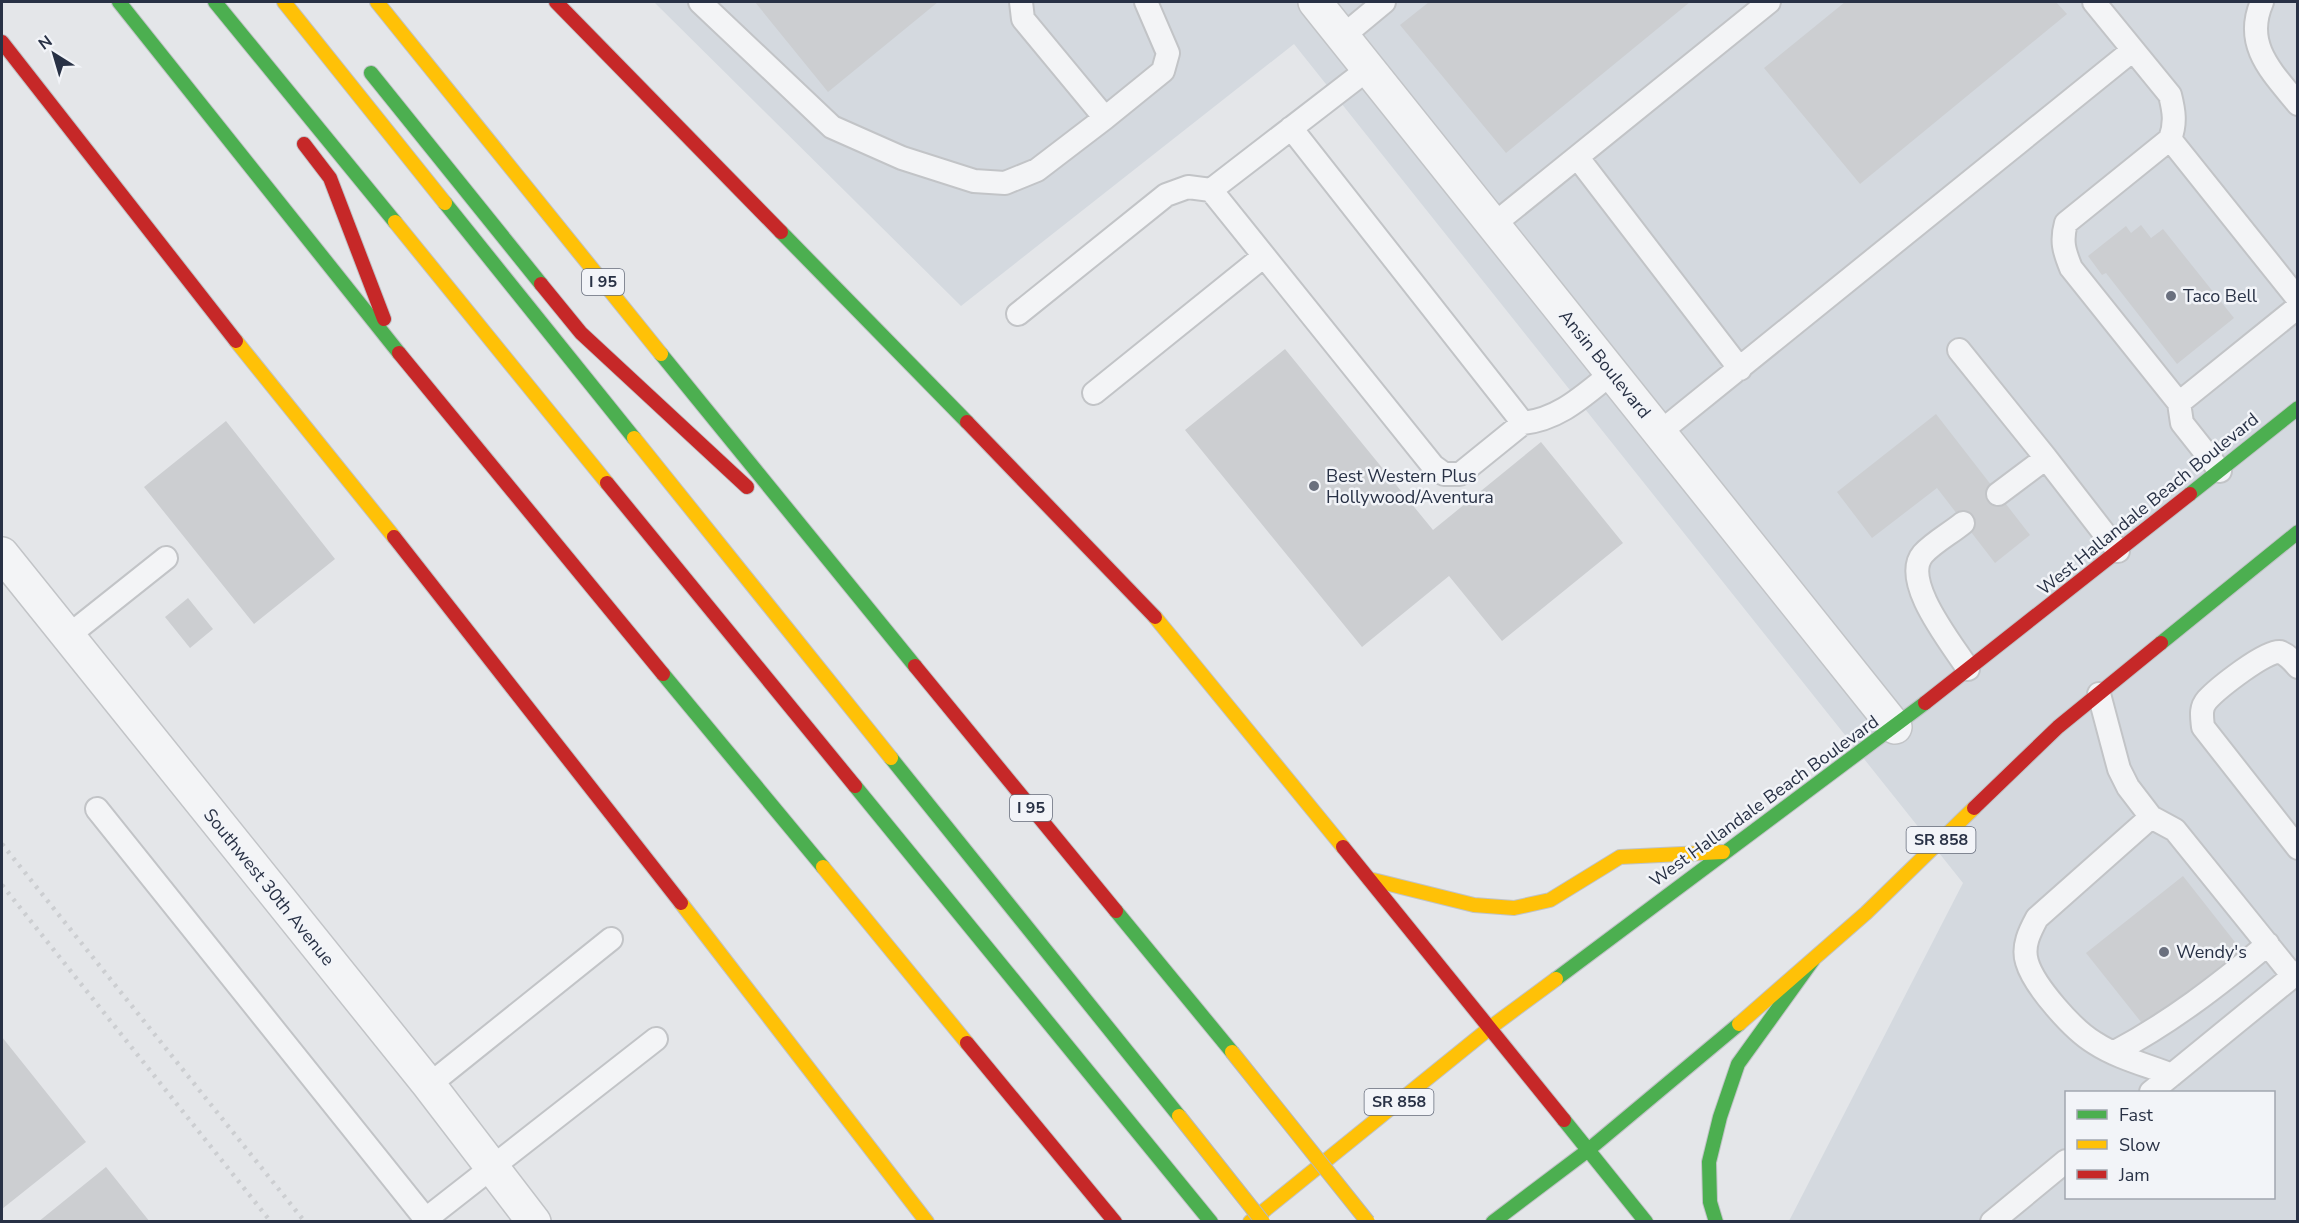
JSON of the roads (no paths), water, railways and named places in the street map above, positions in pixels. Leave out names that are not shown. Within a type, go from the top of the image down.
[{"type":"main road","points":[[119,2],[396,349],[1115,1221]]},
{"type":"main road","points":[[215,2],[1148,1142],[1210,1221]]},
{"type":"main road","points":[[284,2],[1263,1221]]},
{"type":"main road","name":"I 95","points":[[376,2],[830,563],[1368,1221]]},
{"type":"main road","points":[[556,2],[1057,513],[1172,635],[1646,1221]]},
{"type":"main road","points":[[2,42],[172,261],[472,633],[927,1221]]},
{"type":"main road","points":[[365,66],[580,333],[830,563]]},
{"type":"main road","points":[[294,132],[330,178],[396,349]]},
{"type":"main road","name":"West Hallandale Beach Boulevard","points":[[1250,1221],[1491,1027],[1723,852],[1895,727],[2298,408]]},
{"type":"main road","name":"SR 858","points":[[1493,1221],[1587,1150],[1696,1062],[1866,913],[2058,727],[2298,532]]},
{"type":"main road","points":[[1369,879],[1474,905],[1514,908],[1550,900],[1620,857],[1723,852]]},
{"type":"main road","points":[[1716,1221],[1710,1202],[1709,1162],[1720,1117],[1738,1064],[1813,960]]},
{"type":"street","name":"Ansin Boulevard","points":[[1315,2],[1895,727]]},
{"type":"street","name":"Southwest 30th Avenue","points":[[2,554],[429,1085],[534,1221]]},
{"type":"lane","points":[[700,2],[832,127],[902,158],[974,181],[1005,183],[1037,170],[1163,71],[1168,53],[1146,2]]},
{"type":"lane","points":[[1021,2],[1023,19],[1105,118]]},
{"type":"lane","points":[[1342,36],[1384,2]]},
{"type":"lane","points":[[1493,225],[1769,2]]},
{"type":"lane","points":[[2094,2],[2170,95],[2174,119],[2170,139],[2076,212],[2066,223],[2062,237],[2072,268],[2179,403],[2182,423],[2220,471]]},
{"type":"lane","points":[[2262,2],[2258,11],[2256,36],[2262,59],[2298,104]]},
{"type":"lane","points":[[1659,433],[2133,50]]},
{"type":"lane","points":[[1211,190],[1368,69]]},
{"type":"lane","points":[[1291,128],[1523,423]]},
{"type":"lane","points":[[2170,139],[2298,299]]},
{"type":"lane","points":[[1578,158],[1740,369]]},
{"type":"lane","points":[[1018,315],[1166,195],[1188,187],[1211,190],[1433,466],[1444,474],[1460,474],[1523,423],[1542,421],[1561,413],[1612,373]]},
{"type":"lane","points":[[1094,393],[1264,256]]},
{"type":"lane","points":[[2179,403],[2298,307]]},
{"type":"lane","points":[[1959,350],[2118,551]]},
{"type":"lane","points":[[1998,494],[2046,458]]},
{"type":"lane","points":[[1964,523],[1922,555],[1917,573],[1919,591],[1968,669]]},
{"type":"lane","points":[[68,636],[166,558]]},
{"type":"lane","points":[[2298,667],[2290,657],[2279,652],[2265,654],[2206,701],[2201,713],[2203,727],[2298,848]]},
{"type":"lane","points":[[2099,694],[2119,769],[2128,787],[2151,817],[2175,830],[2295,974],[2152,1091]]},
{"type":"lane","points":[[97,808],[427,1220],[656,1039]]},
{"type":"lane","points":[[2151,817],[2037,918],[2027,936],[2026,960],[2033,977],[2076,1029],[2113,1053],[2172,1075]]},
{"type":"lane","points":[[429,1085],[611,939]]},
{"type":"lane","points":[[2113,1053],[2150,1033],[2213,990],[2268,944]]},
{"type":"lane","points":[[1992,1221],[2065,1163]]},
{"type":"railway","points":[[2,844],[305,1222]]},
{"type":"railway","points":[[2,885],[271,1222]]},
{"type":"place","name":"Taco Bell","points":[[2171,296]]},
{"type":"place","name":"Best Western Plus Hollywood/Aventura","points":[[1314,486]]},
{"type":"place","name":"Wendy's","points":[[2164,952]]}]
